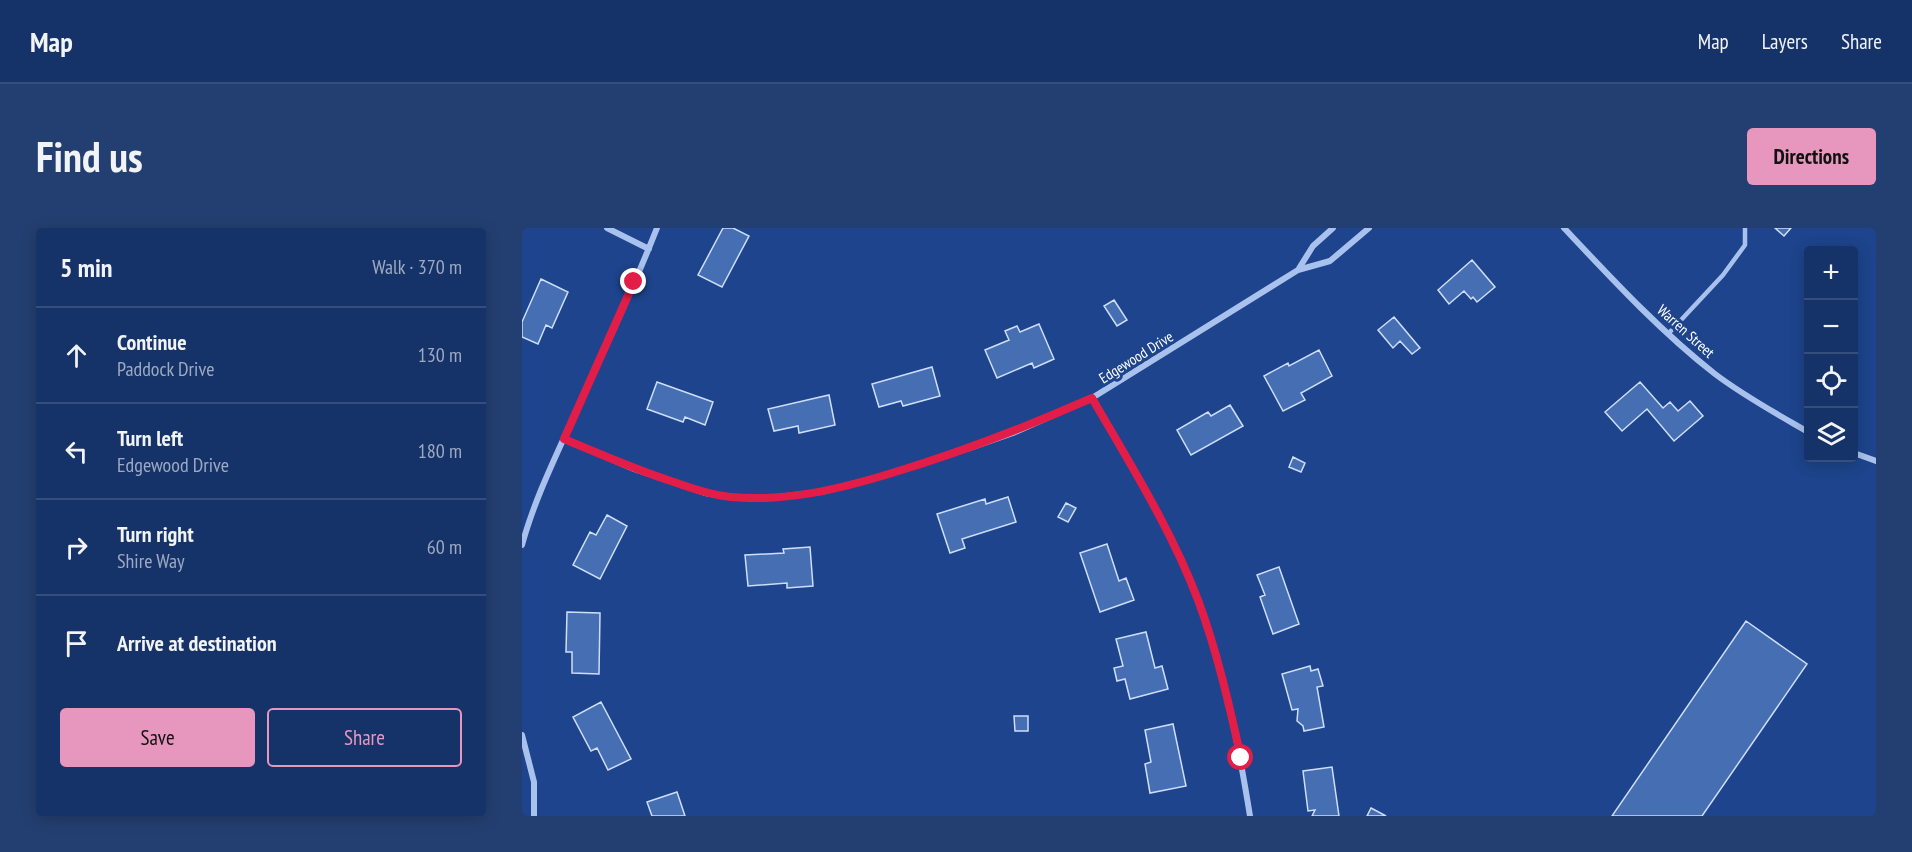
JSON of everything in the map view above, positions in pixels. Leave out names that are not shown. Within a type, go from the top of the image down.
[{"type":"street","points":[[607,228],[648,249]]},
{"type":"street","points":[[522,545],[529,520],[657,228]]},
{"type":"street","name":"Edgewood Drive","points":[[1298,270],[1313,246],[1333,228]]},
{"type":"street","name":"Edgewood Drive","points":[[564,439],[634,469],[705,493],[759,499],[821,492],[928,463],[1013,433],[1092,398],[1298,270],[1330,261],[1369,228]]},
{"type":"street","name":"Warren Street","points":[[1564,228],[1668,334],[1716,374],[1762,405],[1804,429]]},
{"type":"street","points":[[1092,398],[1165,526],[1197,599],[1224,679],[1241,758],[1250,816]]},
{"type":"street","points":[[1858,455],[1876,462]]},
{"type":"street","points":[[522,735],[534,782],[534,816]]},
{"type":"lane","points":[[1668,334],[1723,275],[1745,245],[1745,228]]},
{"type":"building","points":[[723,228],[733,228],[749,236],[722,287],[698,275]]},
{"type":"building","points":[[1775,228],[1791,228],[1784,236]]},
{"type":"building","points":[[1472,260],[1495,287],[1477,302],[1464,291],[1449,304],[1438,290]]},
{"type":"building","points":[[541,279],[568,292],[552,328],[546,325],[538,344],[522,337],[522,322]]},
{"type":"building","points":[[1114,300],[1127,320],[1117,326],[1104,306]]},
{"type":"building","points":[[1394,317],[1420,348],[1412,354],[1400,341],[1393,348],[1378,330]]},
{"type":"building","points":[[1039,324],[1054,359],[1034,368],[1032,363],[997,378],[985,350],[1009,340],[1005,331],[1017,326],[1020,332]]},
{"type":"building","points":[[1319,350],[1332,376],[1301,393],[1305,400],[1283,411],[1264,376]]},
{"type":"building","points":[[932,367],[940,396],[903,406],[901,401],[879,407],[872,384]]},
{"type":"building","points":[[657,382],[713,402],[705,425],[685,417],[683,422],[647,409]]},
{"type":"building","points":[[1640,382],[1663,408],[1670,402],[1678,411],[1690,401],[1703,416],[1674,441],[1647,409],[1622,431],[1605,412]]},
{"type":"building","points":[[829,395],[835,425],[799,433],[798,426],[774,431],[768,409]]},
{"type":"building","points":[[1230,405],[1243,426],[1191,455],[1177,430],[1208,412],[1211,416]]},
{"type":"building","points":[[1293,457],[1305,463],[1301,472],[1289,467]]},
{"type":"building","points":[[1008,497],[1016,522],[962,539],[965,548],[950,553],[937,514],[985,499],[986,504]]},
{"type":"building","points":[[1066,503],[1076,508],[1068,522],[1058,517]]},
{"type":"building","points":[[607,515],[627,526],[600,579],[573,565],[590,532],[596,535]]},
{"type":"building","points":[[1107,544],[1119,581],[1126,578],[1134,600],[1100,612],[1080,553]]},
{"type":"building","points":[[810,547],[813,586],[787,588],[787,583],[748,586],[745,555],[784,553],[783,549]]},
{"type":"building","points":[[1279,567],[1299,624],[1273,634],[1260,597],[1265,595],[1257,575]]},
{"type":"building","points":[[567,612],[600,613],[599,674],[572,673],[572,652],[566,652]]},
{"type":"building","points":[[1746,621],[1807,664],[1702,816],[1612,816]]},
{"type":"building","points":[[1146,632],[1155,668],[1162,666],[1168,689],[1130,699],[1125,679],[1117,681],[1114,668],[1123,666],[1116,639]]},
{"type":"building","points":[[1310,666],[1311,671],[1318,669],[1323,686],[1317,687],[1324,727],[1304,731],[1303,726],[1297,721],[1298,709],[1292,710],[1282,674]]},
{"type":"building","points":[[601,702],[631,759],[608,770],[597,748],[591,751],[573,717]]},
{"type":"building","points":[[1014,716],[1028,716],[1028,731],[1015,731]]},
{"type":"building","points":[[1173,724],[1186,786],[1150,793],[1145,764],[1151,762],[1145,730]]},
{"type":"building","points":[[1332,767],[1339,816],[1312,816],[1315,810],[1308,811],[1303,771]]},
{"type":"building","points":[[677,792],[685,816],[652,816],[647,802]]},
{"type":"building","points":[[1371,808],[1386,816],[1367,816]]},
{"type":"route","points":[[634,282],[564,439],[634,469],[705,493],[759,499],[821,492],[928,463],[1013,433],[1092,398],[1165,526],[1197,599],[1224,679],[1241,758]]}]
